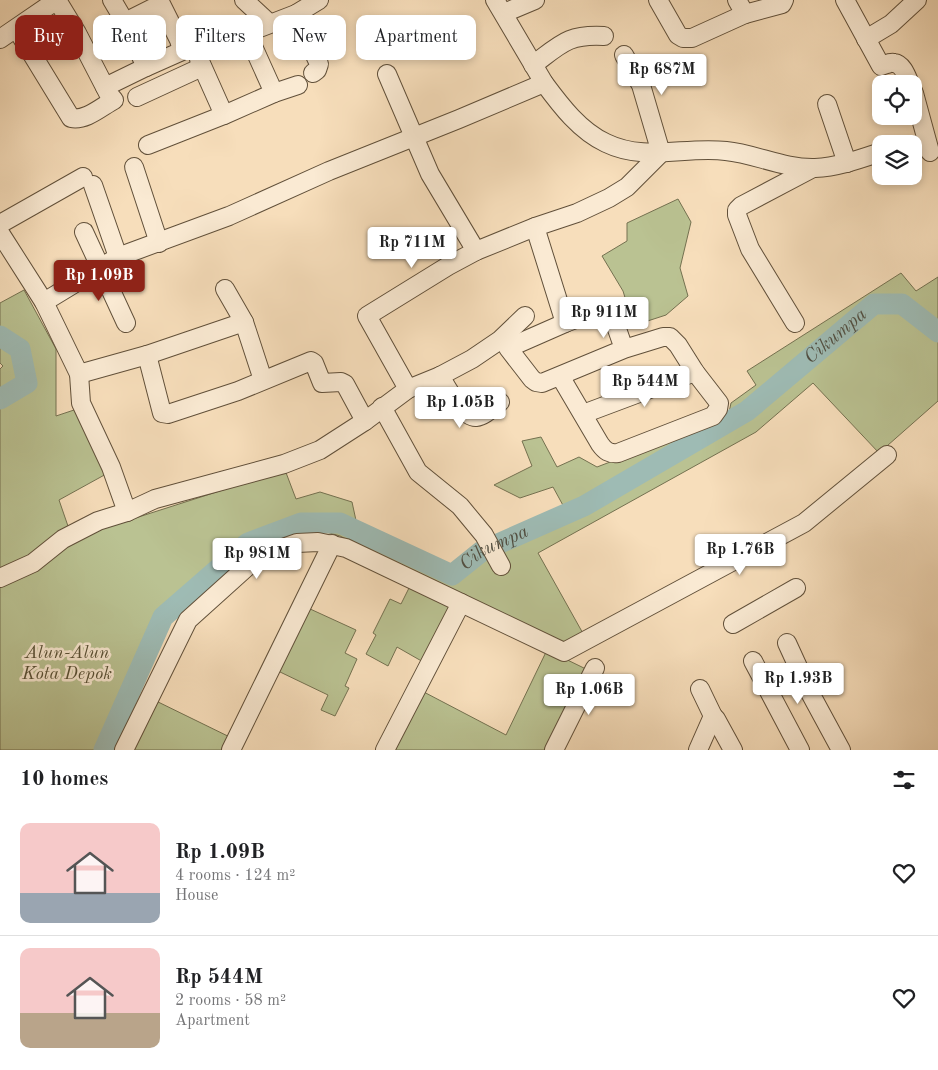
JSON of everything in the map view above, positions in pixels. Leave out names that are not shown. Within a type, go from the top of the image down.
[{"type":"street","points":[[35,15],[57,0],[66,15]]},
{"type":"street","points":[[112,0],[120,15]]},
{"type":"street","points":[[244,0],[269,23]]},
{"type":"street","points":[[263,26],[296,14],[319,0]]},
{"type":"street","points":[[535,0],[499,6],[544,83],[584,129],[606,143],[634,152],[727,151],[785,164],[813,168],[847,163],[872,155]]},
{"type":"street","points":[[658,0],[674,28],[683,38],[692,38],[741,7],[782,4],[784,0]]},
{"type":"street","points":[[845,0],[881,66],[898,64],[906,75]]},
{"type":"street","points":[[866,39],[891,24],[917,0]]},
{"type":"street","points":[[105,87],[182,51],[179,40],[160,2],[137,15]]},
{"type":"street","points":[[296,14],[319,64],[317,70],[313,73]]},
{"type":"street","points":[[0,39],[15,29]]},
{"type":"street","points":[[533,65],[561,44],[573,38],[587,35],[604,36]]},
{"type":"street","points":[[36,60],[71,118],[83,118],[114,100],[83,46]]},
{"type":"street","points":[[624,55],[641,85],[661,153]]},
{"type":"street","points":[[143,60],[146,67]]},
{"type":"street","points":[[199,60],[224,115]]},
{"type":"street","points":[[259,60],[274,93]]},
{"type":"street","points":[[136,97],[202,67]]},
{"type":"street","points":[[387,74],[430,174],[476,251]]},
{"type":"street","points":[[44,302],[118,257],[229,216],[329,170],[544,83]]},
{"type":"street","points":[[148,145],[298,85]]},
{"type":"street","points":[[827,104],[847,163]]},
{"type":"street","points":[[921,125],[927,152]]},
{"type":"street","points":[[408,389],[367,316],[476,251],[535,227],[577,213],[627,188],[661,153]]},
{"type":"street","points":[[134,166],[159,243]]},
{"type":"street","points":[[794,324],[750,249],[737,215],[741,206],[813,168]]},
{"type":"street","points":[[0,224],[88,181],[118,257]]},
{"type":"street","points":[[535,227],[565,323]]},
{"type":"street","points":[[84,232],[126,323]]},
{"type":"street","points":[[3,243],[44,302],[79,374],[81,403],[111,467],[126,512]]},
{"type":"street","points":[[225,289],[244,322],[263,380]]},
{"type":"street","points":[[560,376],[607,451],[612,453],[626,450],[713,416],[718,409],[719,403],[695,372],[678,345],[670,337],[663,337],[624,348],[546,382],[536,382],[508,348],[565,323],[608,308],[624,348]]},
{"type":"street","points":[[0,578],[33,563],[63,538],[98,521],[126,512],[155,499],[284,464],[320,450],[365,421],[408,389],[440,376],[472,359],[500,340],[525,316]]},
{"type":"street","points":[[79,374],[147,355],[244,322]]},
{"type":"street","points":[[147,355],[162,413],[168,414],[311,361],[314,363],[322,383],[341,382],[345,384],[365,421]]},
{"type":"street","points":[[583,414],[695,372]]},
{"type":"street","points":[[440,376],[464,411],[470,416],[477,417],[482,415],[500,402]]},
{"type":"street","points":[[382,407],[418,472],[460,506],[484,535],[498,560]]},
{"type":"street","points":[[124,750],[188,620],[258,557],[297,543],[318,542],[346,548],[564,652],[804,523],[887,455]]},
{"type":"street","points":[[232,750],[332,544]]},
{"type":"street","points":[[734,624],[796,588]]},
{"type":"street","points":[[385,750],[460,603]]},
{"type":"street","points":[[787,643],[809,691],[841,750]]},
{"type":"street","points":[[752,661],[800,750]]},
{"type":"street","points":[[554,750],[595,668]]},
{"type":"street","points":[[700,689],[733,750]]},
{"type":"street","points":[[698,750],[713,716]]},
{"type":"green space","points":[[678,199],[691,222],[680,268],[688,296],[666,315],[626,328],[619,305],[627,304],[623,291],[602,256],[627,241],[627,223]]},
{"type":"green space","name":"Alun-Alun Kota Depok","points":[[901,273],[916,291],[938,277],[938,401],[879,453],[813,383],[756,432],[538,553],[585,637],[571,644],[553,644],[340,536],[302,525],[249,545],[165,619],[129,688],[127,707],[107,750],[0,750],[0,369],[3,366],[0,363],[0,303],[24,290],[56,349],[56,416],[77,409],[108,473],[59,500],[69,529],[123,522],[285,470],[296,499],[320,492],[352,502],[357,525],[452,565],[471,547],[565,509],[553,487],[520,498],[494,485],[532,466],[522,441],[541,437],[557,467],[579,457],[597,467],[728,417],[731,403],[756,385],[747,371]]},
{"type":"green space","points":[[411,584],[451,602],[425,663],[397,647],[388,666],[366,654],[376,635],[373,633],[390,599],[401,604]]},
{"type":"green space","points":[[308,608],[356,630],[345,653],[357,659],[345,686],[349,688],[335,716],[321,710],[328,695],[278,671]]},
{"type":"green space","points":[[547,650],[590,671],[550,750],[390,750],[420,690],[506,735]]},
{"type":"green space","points":[[152,699],[242,743],[238,750],[127,750]]},
{"type":"waterway","name":"Cikumpa","points":[[104,750],[163,617],[248,543],[301,523],[340,523],[452,575],[482,551],[584,506],[747,411],[874,304],[902,304],[938,332]]},
{"type":"waterway","name":"Cikumpa","points":[[0,336],[20,349],[27,383],[0,399]]}]
